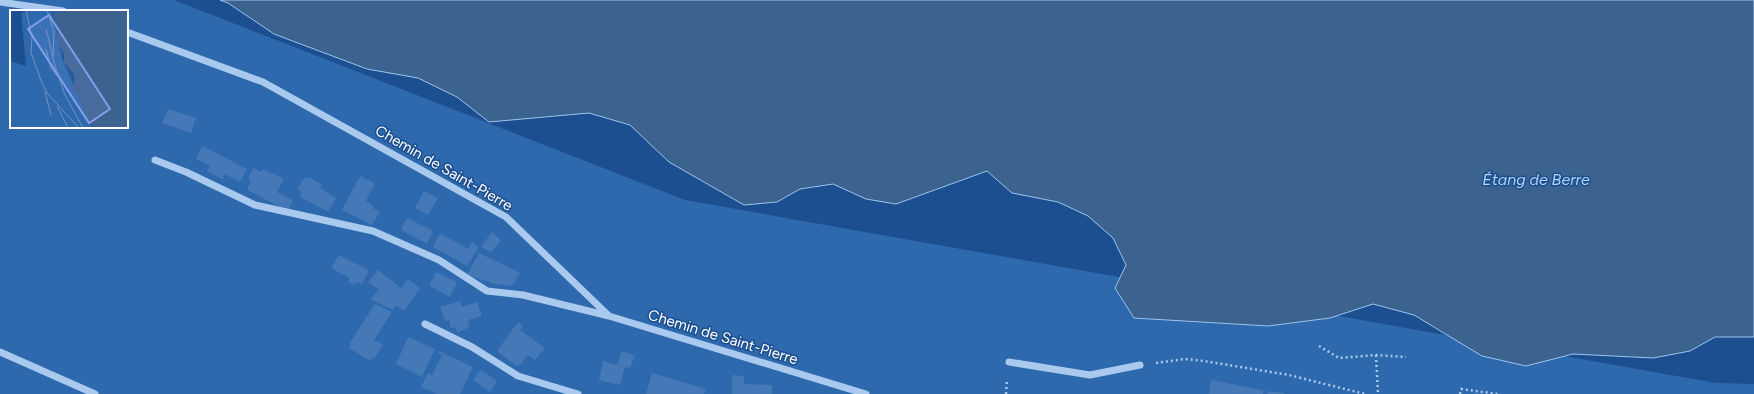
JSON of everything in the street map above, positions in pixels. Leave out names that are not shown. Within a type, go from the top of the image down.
[{"type":"street","points":[[0,2],[56,10]]},
{"type":"street","name":"Chemin de Saint-Pierre","points":[[128,32],[263,82],[506,217],[609,316],[866,394]]},
{"type":"street","points":[[155,160],[186,172],[255,205],[373,231],[439,260],[487,290],[523,295],[609,316]]},
{"type":"street","points":[[425,324],[472,347],[518,376],[578,394]]},
{"type":"street","points":[[0,352],[95,394]]},
{"type":"street","points":[[1009,362],[1090,375],[1140,365]]},
{"type":"path","points":[[1319,346],[1339,358],[1376,355],[1406,357]]},
{"type":"path","points":[[1376,355],[1378,394]]},
{"type":"path","points":[[1140,365],[1185,359],[1204,361],[1289,375],[1365,394]]},
{"type":"path","points":[[1460,394],[1461,389],[1498,394]]},
{"type":"shaded area","points":[[0,0],[174,0],[685,200],[1716,383],[1754,384],[1754,394],[0,394]]},
{"type":"water","name":"Étang de Berre","points":[[220,0],[1754,0],[1754,337],[1715,337],[1690,351],[1653,358],[1573,354],[1526,366],[1482,356],[1414,315],[1373,304],[1330,318],[1268,326],[1134,318],[1115,288],[1126,265],[1113,238],[1088,216],[1058,202],[1012,193],[987,171],[896,204],[866,199],[833,184],[800,189],[777,202],[744,205],[669,162],[630,125],[589,113],[489,122],[457,97],[418,78],[367,69],[274,34],[228,3]]},
{"type":"building","points":[[168,109],[196,118],[191,133],[162,123]]},
{"type":"building","points":[[202,146],[247,169],[240,182],[225,174],[223,180],[207,171],[210,166],[196,159]]},
{"type":"building","points":[[253,168],[261,172],[263,169],[284,179],[277,192],[293,200],[288,211],[247,190],[251,180],[248,179]]},
{"type":"building","points":[[360,176],[375,183],[366,201],[380,212],[372,225],[342,210]]},
{"type":"building","points":[[305,177],[308,179],[310,177],[322,185],[320,188],[336,198],[328,212],[299,196],[302,192],[297,189]]},
{"type":"building","points":[[424,191],[438,198],[428,215],[415,208]]},
{"type":"building","points":[[407,218],[433,231],[427,244],[401,230]]},
{"type":"building","points":[[492,232],[501,241],[491,252],[481,247]]},
{"type":"building","points":[[440,233],[468,249],[472,242],[479,247],[467,266],[433,247]]},
{"type":"building","points":[[479,253],[520,273],[512,286],[496,284],[467,275]]},
{"type":"building","points":[[339,255],[369,270],[362,284],[357,282],[355,285],[348,282],[350,278],[331,268]]},
{"type":"building","points":[[378,270],[401,288],[408,279],[420,288],[404,311],[396,305],[393,310],[370,299],[379,290],[368,282]]},
{"type":"building","points":[[436,272],[457,282],[450,297],[429,286]]},
{"type":"building","points":[[460,301],[462,307],[477,302],[482,316],[468,320],[470,327],[457,333],[455,327],[451,328],[449,320],[445,321],[440,307]]},
{"type":"building","points":[[375,304],[392,312],[374,340],[383,345],[373,360],[372,358],[370,361],[349,348],[351,345],[349,344]]},
{"type":"building","points":[[518,322],[523,325],[520,330],[545,348],[535,360],[528,355],[518,367],[497,351]]},
{"type":"building","points":[[408,337],[435,349],[422,377],[396,364]]},
{"type":"building","points":[[439,351],[473,367],[460,394],[437,394],[421,387],[428,373],[432,375],[442,355],[438,354]]},
{"type":"building","points":[[622,351],[635,356],[630,368],[625,367],[620,385],[599,380],[603,361],[617,365]]},
{"type":"building","points":[[481,370],[497,381],[490,392],[473,380]]},
{"type":"building","points":[[652,373],[706,389],[704,394],[646,394]]},
{"type":"building","points":[[732,375],[744,376],[744,384],[772,385],[772,394],[732,394]]},
{"type":"building","points":[[1211,380],[1263,390],[1263,394],[1209,394]]},
{"type":"building","points":[[1268,391],[1284,393],[1284,394],[1267,394]]}]
